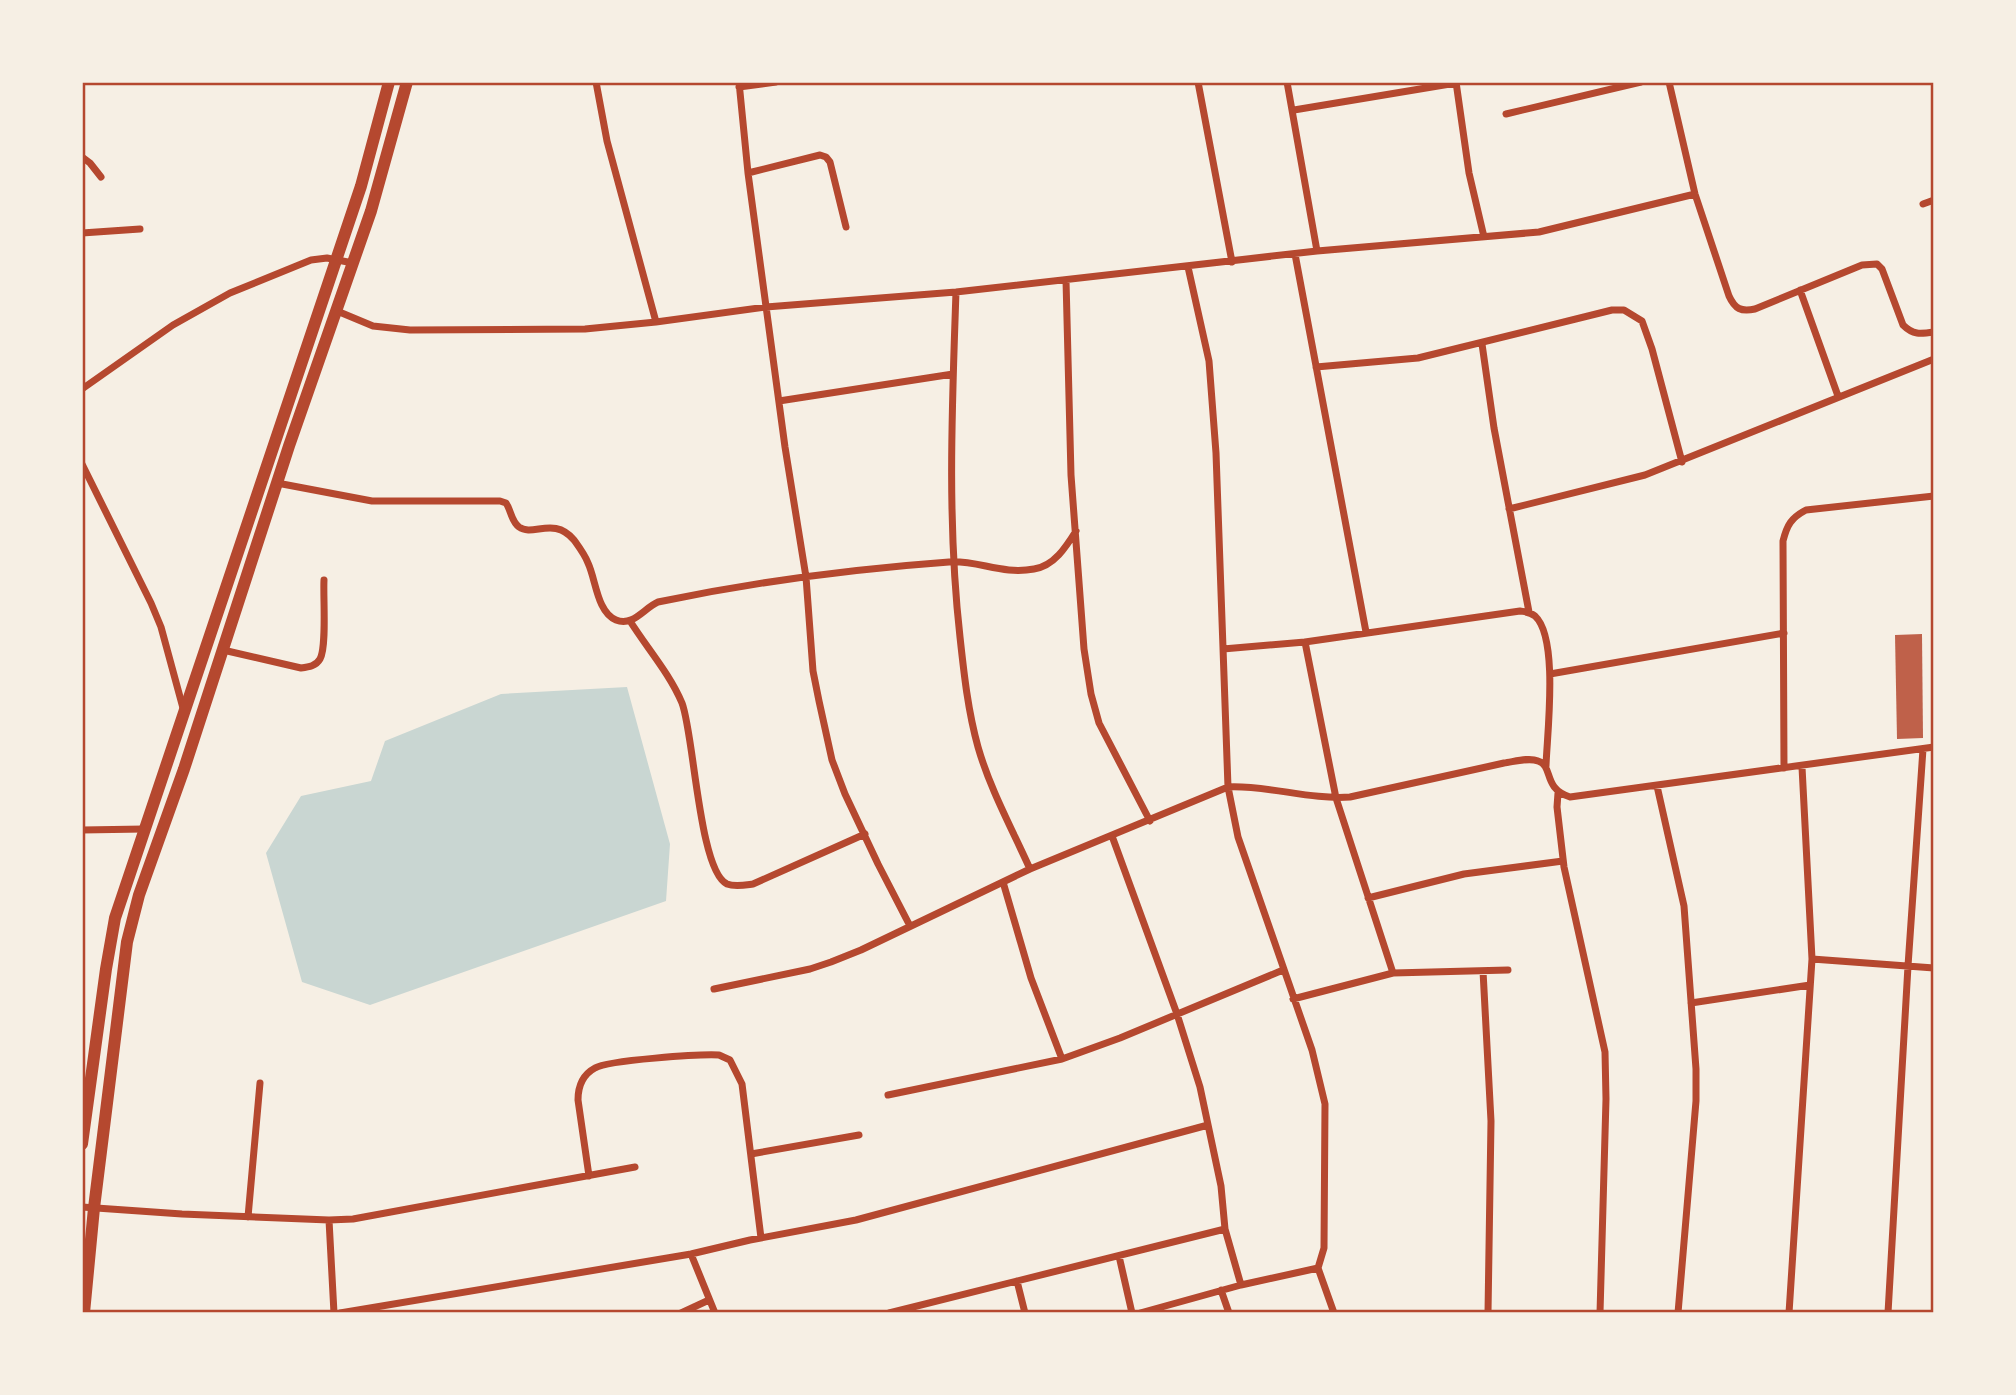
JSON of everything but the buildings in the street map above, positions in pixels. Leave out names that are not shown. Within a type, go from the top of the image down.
[{"type":"street","points":[[82,1144],[112,932],[144,829],[361,186],[389,82]]},
{"type":"street","points":[[84,1313],[88,1207],[127,942],[139,895],[371,211],[407,82]]},
{"type":"street","points":[[596,82],[607,141],[656,322]]},
{"type":"street","points":[[776,82],[739,85],[766,307],[806,577],[813,671],[824,726],[841,782],[910,926]]},
{"type":"street","points":[[1198,82],[1232,262]]},
{"type":"street","points":[[1287,82],[1317,251]]},
{"type":"street","points":[[1506,114],[1641,82]]},
{"type":"street","points":[[1669,82],[1695,194],[1729,296],[1737,309],[1744,312],[1755,309],[1862,265],[1877,264],[1882,270],[1903,325],[1917,334],[1934,332]]},
{"type":"street","points":[[1294,110],[1456,83],[1469,173],[1484,237]]},
{"type":"street","points":[[748,173],[820,155],[826,157],[830,162],[846,227]]},
{"type":"street","points":[[82,157],[101,177]]},
{"type":"street","points":[[337,311],[373,326],[410,330],[585,328],[656,322],[766,307],[956,292],[1317,251],[1539,232],[1695,194]]},
{"type":"street","points":[[1923,204],[1934,200]]},
{"type":"street","points":[[82,233],[140,229]]},
{"type":"street","points":[[1295,254],[1366,632]]},
{"type":"street","points":[[82,389],[173,326],[230,293],[311,260],[327,258],[353,263]]},
{"type":"street","points":[[1188,267],[1209,361],[1216,453],[1228,787],[1238,837],[1312,1050],[1325,1104],[1324,1248],[1318,1268],[1334,1313]]},
{"type":"street","points":[[1066,280],[1071,475],[1084,649],[1091,694],[1100,723],[1150,821]]},
{"type":"street","points":[[1800,290],[1839,396]]},
{"type":"street","points":[[956,292],[950,474],[953,562],[963,664],[978,749],[1030,869]]},
{"type":"street","points":[[1316,367],[1418,358],[1612,310],[1624,310],[1642,321],[1682,462]]},
{"type":"street","points":[[1482,344],[1494,428],[1529,612]]},
{"type":"street","points":[[1509,509],[1645,475],[1682,462],[1934,359]]},
{"type":"street","points":[[779,401],[953,374]]},
{"type":"street","points":[[82,464],[161,627],[185,714]]},
{"type":"street","points":[[278,483],[372,500],[506,503],[517,526],[524,529],[559,529],[573,539],[588,563],[604,608],[611,618],[620,622],[630,621],[648,606],[658,602],[806,577],[953,562],[1004,571],[1037,569],[1061,554],[1076,531]]},
{"type":"street","points":[[1784,768],[1783,541],[1787,525],[1806,510],[1934,496]]},
{"type":"street","points":[[223,650],[301,668],[313,666],[320,659],[324,647],[324,580]]},
{"type":"street","points":[[1223,649],[1305,642],[1520,611],[1529,612],[1537,618],[1544,634],[1550,674],[1546,766],[1552,785],[1558,793],[1570,797],[1934,747]]},
{"type":"street","points":[[630,621],[672,682],[682,703],[688,723],[693,771],[707,842],[718,875],[725,883],[738,886],[753,884],[865,834]]},
{"type":"street","points":[[1550,674],[1784,633]]},
{"type":"street","points":[[1305,642],[1336,798],[1393,973]]},
{"type":"street","points":[[1888,1313],[1923,749]]},
{"type":"street","points":[[715,989],[831,962],[1030,869],[1228,787],[1250,787],[1336,798],[1504,763],[1529,760],[1539,761],[1546,766]]},
{"type":"street","points":[[1789,1313],[1812,959],[1802,767]]},
{"type":"street","points":[[1657,786],[1684,906],[1696,1101],[1678,1313]]},
{"type":"street","points":[[1558,793],[1563,861],[1605,1052],[1600,1313]]},
{"type":"street","points":[[82,830],[144,829]]},
{"type":"street","points":[[1112,836],[1177,1014],[1200,1087],[1221,1186],[1225,1230],[1241,1285]]},
{"type":"street","points":[[1368,898],[1464,873],[1563,861]]},
{"type":"street","points":[[1003,882],[1031,978],[1062,1059]]},
{"type":"street","points":[[1812,959],[1934,968]]},
{"type":"street","points":[[888,1095],[1062,1059],[1283,970]]},
{"type":"street","points":[[1293,999],[1393,973],[1508,970]]},
{"type":"street","points":[[1483,971],[1491,1121],[1488,1313]]},
{"type":"street","points":[[1691,1003],[1810,985]]},
{"type":"street","points":[[589,1176],[578,1089],[585,1076],[604,1064],[708,1054],[730,1060],[742,1084],[761,1238]]},
{"type":"street","points":[[248,1217],[260,1083]]},
{"type":"street","points":[[340,1313],[691,1254],[856,1220],[1208,1125]]},
{"type":"street","points":[[751,1154],[859,1135]]},
{"type":"street","points":[[88,1207],[248,1217],[353,1219],[635,1167]]},
{"type":"street","points":[[329,1220],[334,1313]]},
{"type":"street","points":[[889,1313],[1225,1230]]},
{"type":"street","points":[[691,1254],[715,1313]]},
{"type":"street","points":[[1119,1256],[1132,1313]]},
{"type":"street","points":[[1140,1313],[1221,1290],[1318,1268]]},
{"type":"street","points":[[1017,1282],[1025,1313]]},
{"type":"street","points":[[1221,1290],[1228,1313]]},
{"type":"street","points":[[681,1313],[709,1300]]},
{"type":"shaded area","points":[[627,687],[670,844],[666,901],[370,1005],[302,982],[266,853],[301,796],[371,781],[385,741],[501,694]]}]
